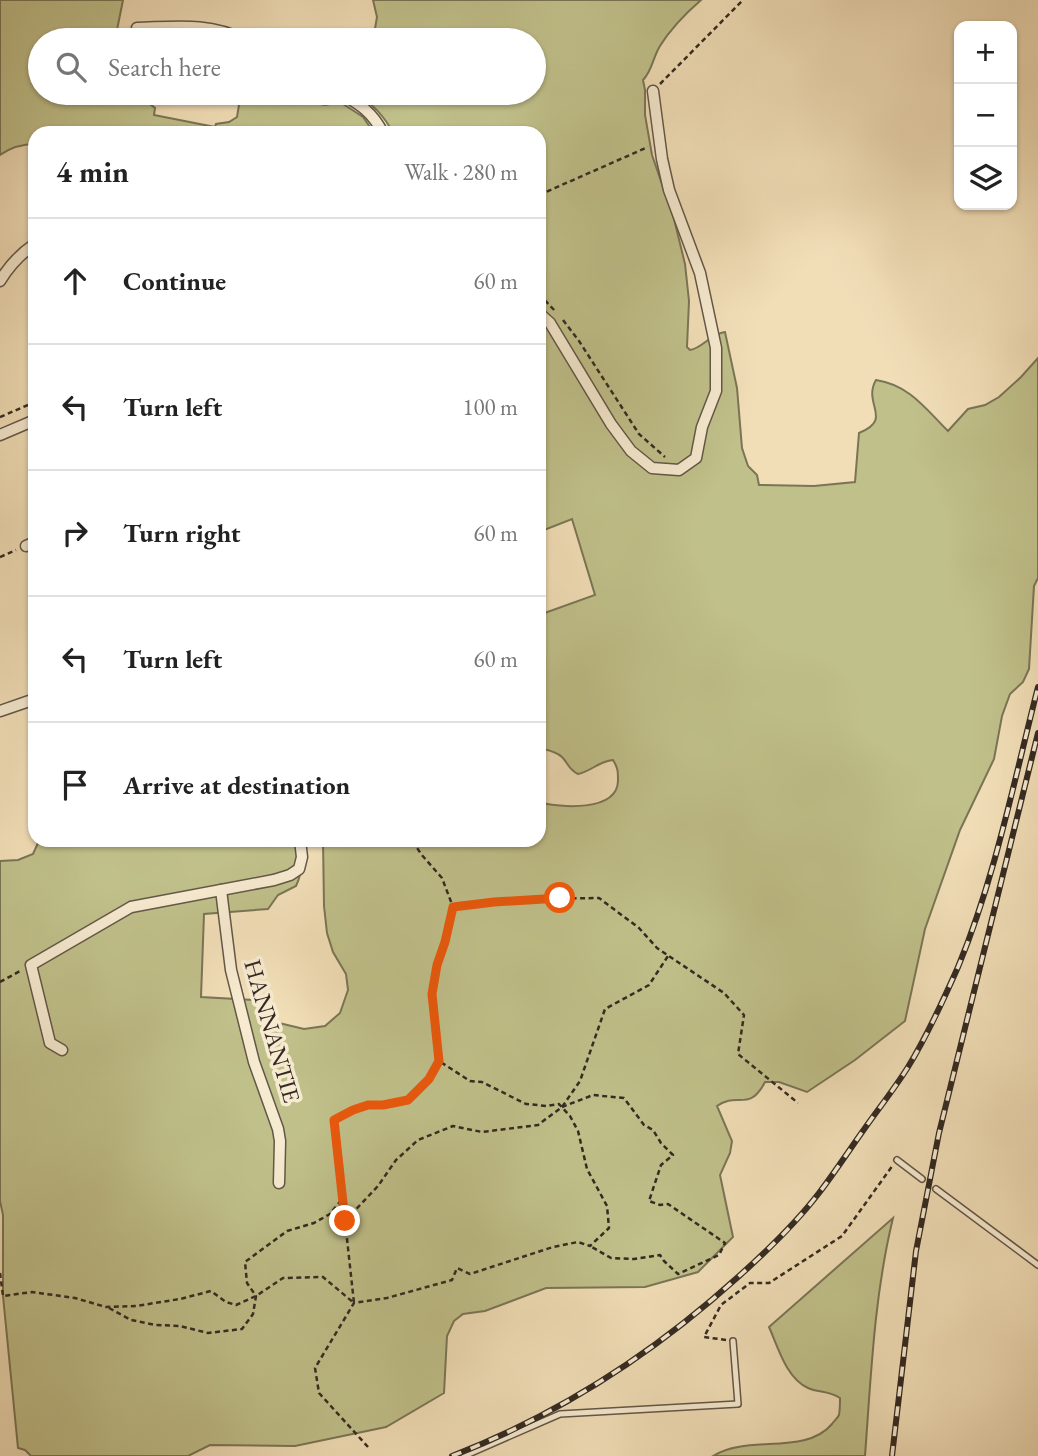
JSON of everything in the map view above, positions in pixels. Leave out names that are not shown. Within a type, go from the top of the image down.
[{"type":"street","points":[[137,28],[206,28]]},
{"type":"street","points":[[546,319],[611,424],[631,451],[652,468],[679,470],[696,458],[702,428],[716,391],[716,348],[700,273],[670,190],[653,91]]},
{"type":"street","points":[[361,105],[379,126]]},
{"type":"street","points":[[0,281],[9,266],[28,248]]},
{"type":"street","points":[[0,420],[2,434],[28,423]]},
{"type":"street","points":[[0,712],[28,702]]},
{"type":"street","points":[[62,1050],[50,1043],[31,965],[131,907],[290,875],[299,869],[301,847]]},
{"type":"street","name":"HANNANTIE","points":[[221,890],[231,970],[254,1062],[278,1129],[279,1183]]},
{"type":"lane","points":[[897,1160],[922,1179]]},
{"type":"lane","points":[[936,1189],[1038,1265]]},
{"type":"lane","points":[[464,1456],[560,1414],[738,1404],[733,1340]]},
{"type":"path","points":[[653,91],[743,0]]},
{"type":"path","points":[[546,192],[660,142]]},
{"type":"path","points":[[546,301],[579,341],[639,434],[679,470]]},
{"type":"path","points":[[0,420],[28,406]]},
{"type":"path","points":[[0,557],[28,545]]},
{"type":"path","points":[[368,1447],[318,1393],[315,1368],[354,1303],[334,1120],[368,1105],[408,1100],[429,1079],[439,1061],[432,994],[453,907],[442,878],[416,847]]},
{"type":"path","points":[[453,907],[528,899],[599,898],[639,928],[657,948],[724,993],[744,1016],[738,1054],[798,1103]]},
{"type":"path","points":[[562,1107],[580,1081],[605,1009],[649,985],[668,956]]},
{"type":"path","points":[[0,982],[31,965]]},
{"type":"path","points":[[439,1061],[470,1081],[482,1082],[526,1104],[559,1104],[570,1116],[578,1131],[587,1170],[607,1206],[609,1228],[590,1246]]},
{"type":"path","points":[[106,1307],[180,1299],[211,1291],[226,1302],[236,1305],[283,1279],[323,1277],[354,1303],[387,1298],[452,1280],[457,1268],[470,1274],[553,1247],[578,1242],[611,1258],[635,1259],[660,1255],[678,1274],[719,1255],[725,1243],[668,1204],[660,1205],[649,1201],[661,1165],[673,1155],[653,1130],[643,1125],[624,1098],[593,1095],[562,1107],[538,1125],[482,1132],[453,1126],[418,1140],[396,1160],[379,1186],[345,1221]]},
{"type":"path","points":[[733,1340],[704,1338],[721,1305],[750,1283],[769,1283],[842,1236],[897,1160]]},
{"type":"path","points":[[0,1273],[1,1296],[32,1292],[75,1298],[106,1307],[131,1320],[180,1326],[208,1333],[242,1329],[253,1314],[256,1296],[247,1283],[246,1262],[287,1231],[314,1223],[330,1214],[342,1198]]},
{"type":"green space","points":[[0,0],[123,0],[117,28],[28,28],[28,105],[151,105],[155,108],[154,115],[210,126],[28,126],[28,145],[0,155]]},
{"type":"green space","points":[[373,0],[701,0],[664,39],[643,80],[645,115],[652,155],[674,219],[685,264],[689,301],[687,347],[690,350],[695,349],[715,335],[725,332],[737,388],[742,448],[748,466],[757,475],[759,485],[814,486],[855,482],[859,433],[869,428],[876,416],[872,396],[876,380],[907,392],[948,431],[968,409],[985,405],[999,397],[1038,358],[1038,578],[1034,586],[1029,669],[1023,682],[1010,694],[1002,716],[994,759],[960,830],[925,929],[905,1021],[855,1060],[807,1092],[779,1082],[765,1082],[754,1097],[731,1100],[717,1106],[732,1141],[730,1153],[720,1175],[733,1237],[698,1272],[645,1287],[546,1288],[485,1311],[463,1314],[454,1321],[447,1336],[444,1393],[386,1427],[295,1446],[210,1445],[188,1456],[31,1456],[18,1448],[3,1296],[3,1215],[0,1201],[0,861],[18,860],[33,854],[36,847],[297,847],[301,863],[296,886],[278,895],[268,909],[204,914],[201,997],[254,1000],[264,1014],[279,1023],[304,1029],[325,1026],[340,1013],[348,990],[346,974],[333,952],[327,933],[323,847],[546,847],[546,803],[573,806],[598,803],[615,791],[618,781],[613,760],[578,774],[560,755],[546,750],[546,612],[595,595],[572,519],[546,529],[546,126],[389,126],[371,105],[546,105],[546,28],[375,28],[377,17]]},
{"type":"green space","points":[[239,105],[345,105],[363,117],[369,126],[215,126],[237,117]]},
{"type":"green space","points":[[893,1218],[877,1306],[865,1456],[713,1456],[743,1446],[807,1439],[821,1434],[837,1418],[840,1398],[808,1388],[794,1377],[788,1370],[769,1327]]},
{"type":"railway","points":[[452,1456],[530,1421],[603,1380],[639,1356],[738,1277],[781,1236],[819,1193],[908,1067],[958,967],[983,899],[1038,687]]},
{"type":"railway","points":[[892,1456],[916,1251],[939,1133],[1038,733]]},
{"type":"route","points":[[345,1221],[334,1120],[368,1105],[408,1100],[429,1079],[439,1061],[432,994],[453,907],[560,898]]}]
